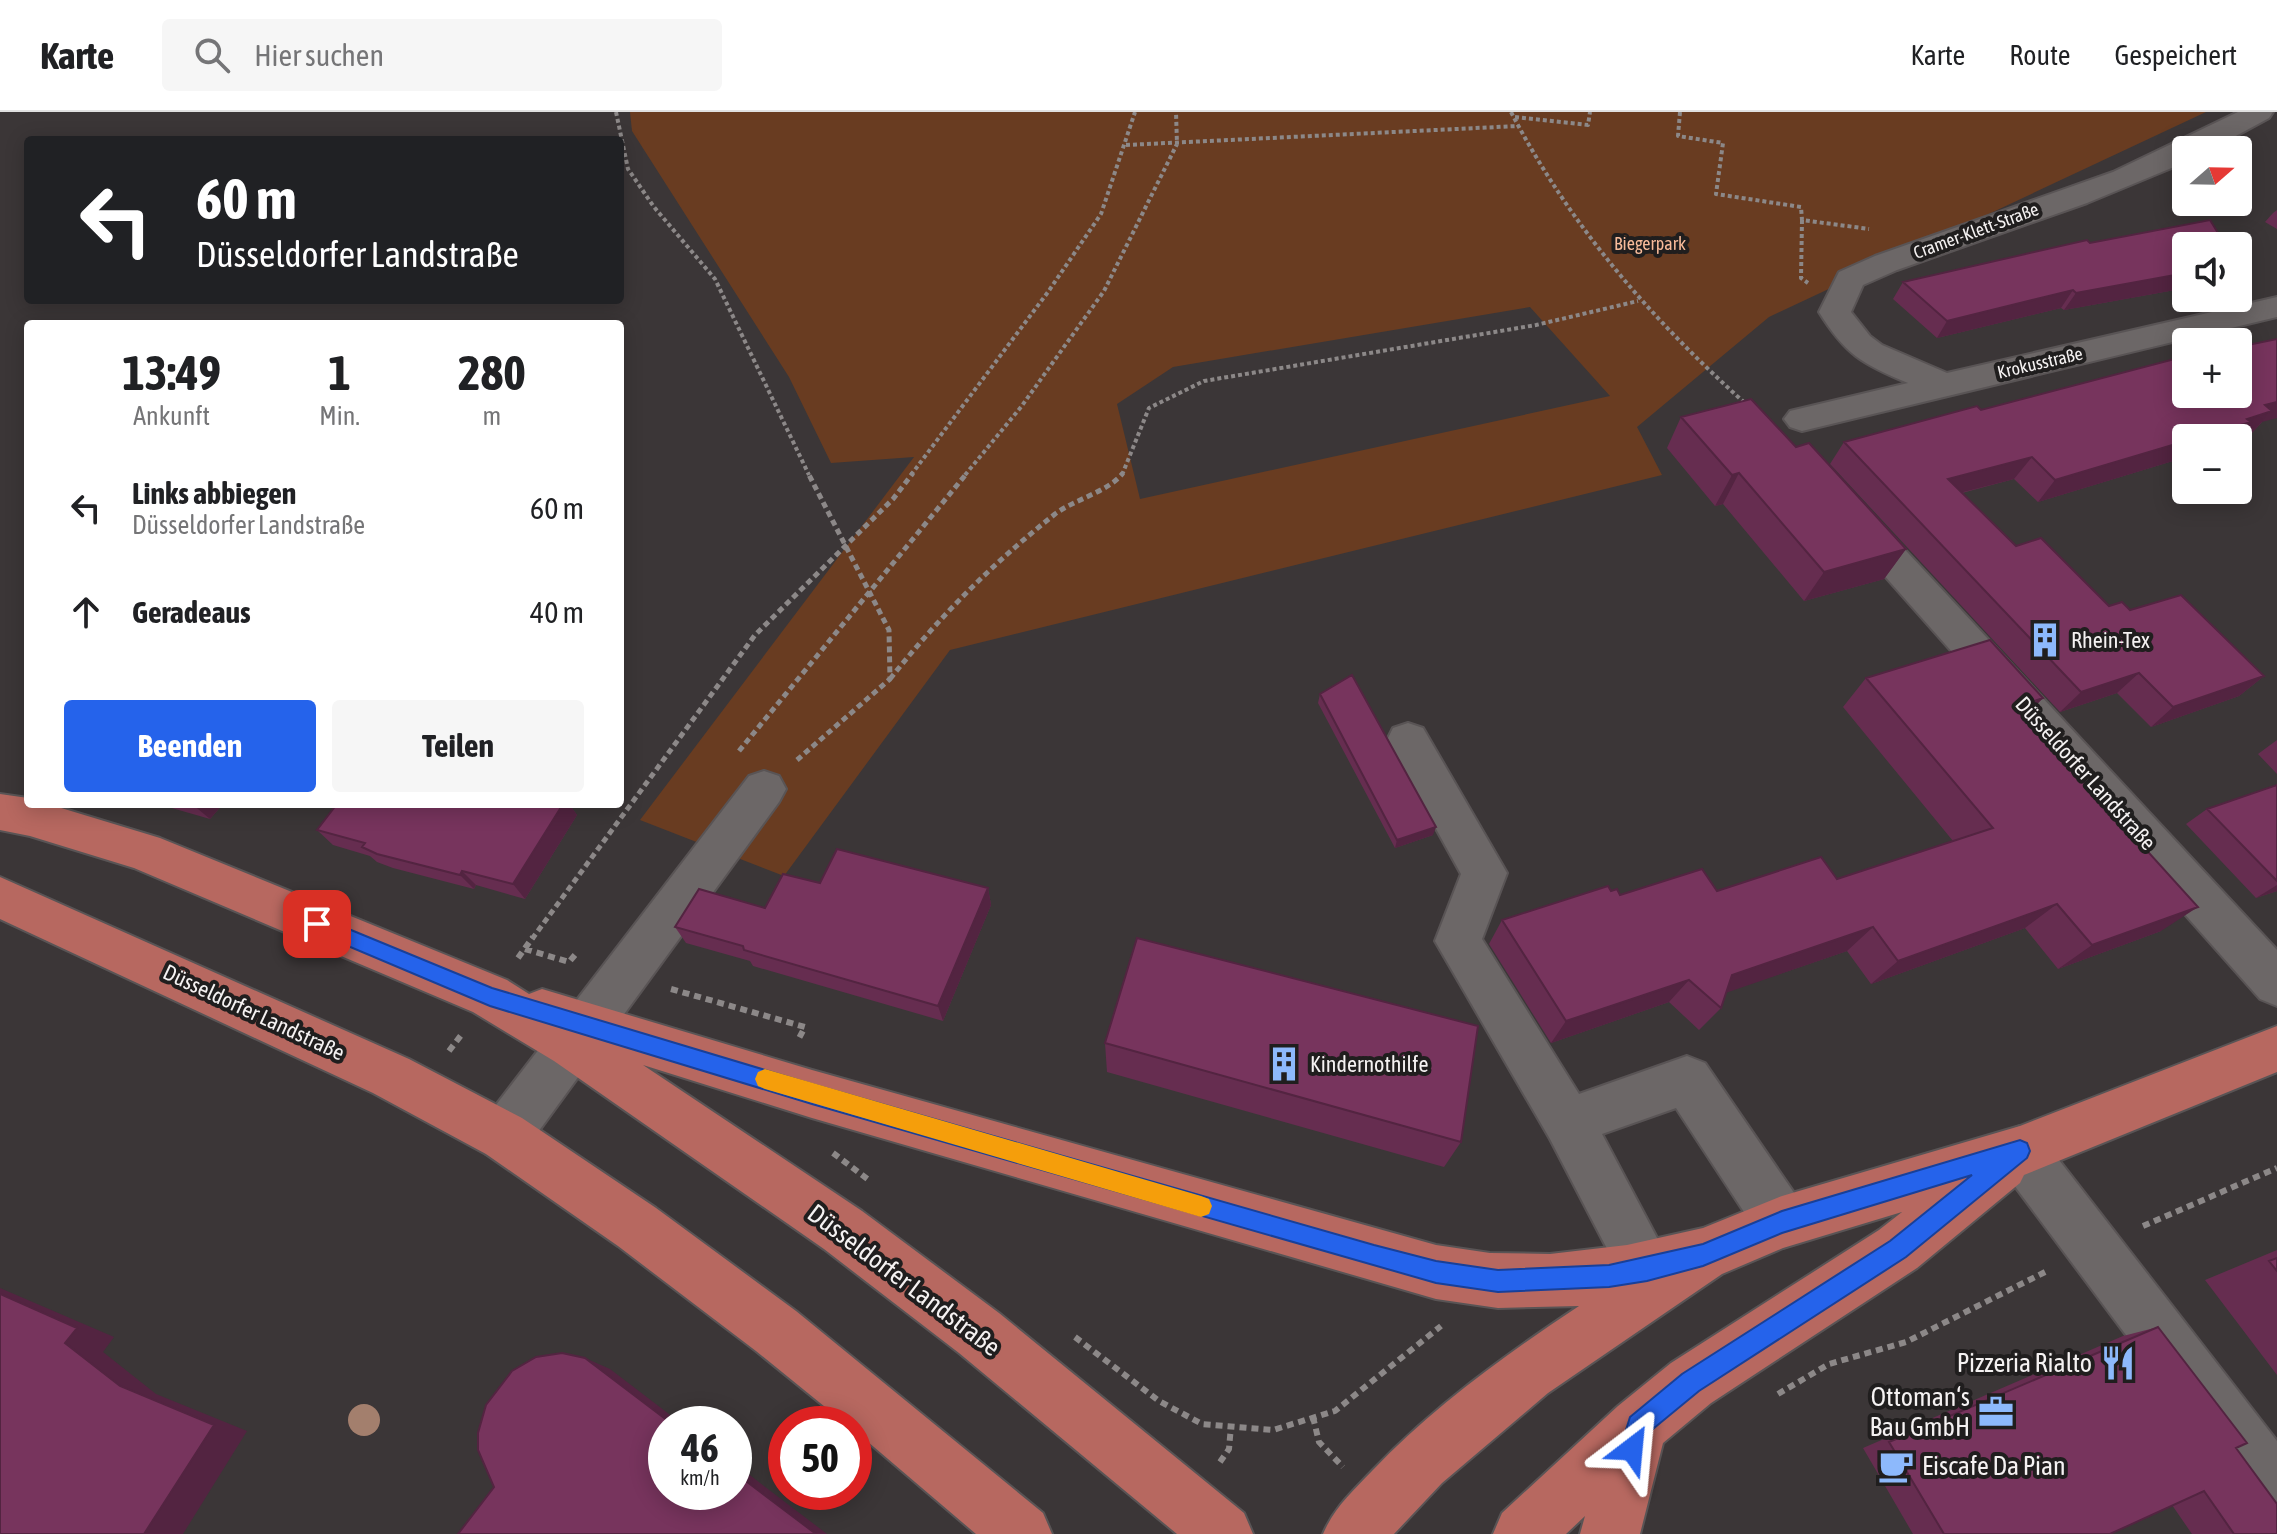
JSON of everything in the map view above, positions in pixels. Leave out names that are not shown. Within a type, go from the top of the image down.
[{"type":"main road","points":[[0,812],[30,817],[144,852],[579,1035],[812,1094],[1374,1256],[1436,1272],[1498,1281],[1609,1276],[1647,1270],[1703,1255],[1782,1222],[2020,1151],[2277,1049]]},
{"type":"main road","name":"Düsseldorfer Landstraße","points":[[0,897],[391,1076],[504,1136],[637,1227],[776,1331],[1022,1534]]},
{"type":"main road","name":"Düsseldorfer Landstraße","points":[[579,1035],[979,1333],[1223,1534]]},
{"type":"main road","points":[[1523,1534],[1638,1426],[1691,1383],[1898,1249],[2020,1151]]},
{"type":"main road","points":[[1353,1534],[1421,1462],[1528,1373],[1703,1255]]},
{"type":"main road","points":[[1610,1534],[1638,1426]]},
{"type":"street","name":"Cramer-Klett-Straße","points":[[1945,386],[1927,376],[1897,369],[1870,354],[1846,333],[1835,312],[1850,279],[2123,179],[2231,129],[2259,112]]},
{"type":"street","name":"Krokusstraße","points":[[1784,420],[1945,386],[2277,307]]},
{"type":"street","points":[[1784,420],[1802,461]]},
{"type":"street","name":"Düsseldorfer Landstraße","points":[[1834,496],[2277,984]]},
{"type":"street","points":[[1408,740],[1484,873],[1458,941],[1568,1122],[1647,1270]]},
{"type":"street","points":[[504,1136],[622,975],[750,772]]},
{"type":"street","points":[[1568,1122],[1687,1080],[1782,1222]]},
{"type":"street","points":[[2020,1151],[2277,1488]]},
{"type":"path","points":[[616,112],[621,136]]},
{"type":"path","points":[[805,1027],[525,949],[755,635],[893,499],[1048,292],[1101,214],[1135,112]]},
{"type":"path","points":[[750,772],[870,591],[1021,407],[1104,291],[1177,144],[1176,112]]},
{"type":"path","points":[[1512,115],[1588,125],[1590,112]]},
{"type":"path","points":[[1680,112],[1678,136],[1723,143],[1716,194],[1801,207],[1802,220],[1893,232],[1925,249]]},
{"type":"path","points":[[1512,115],[1566,208],[1638,301],[1697,362],[1784,420]]},
{"type":"path","points":[[1126,145],[1518,126]]},
{"type":"path","points":[[624,150],[628,169],[654,207],[715,279],[844,547],[889,630],[890,679]]},
{"type":"path","points":[[750,772],[890,679],[935,622],[979,579],[1058,512],[1122,476],[1149,408],[1204,381],[1536,325],[1638,301]]},
{"type":"path","points":[[569,962],[579,950]]},
{"type":"path","points":[[830,1151],[880,1189]]},
{"type":"path","points":[[1775,1396],[1829,1364],[1906,1342],[2094,1248],[2277,1168]]},
{"type":"path","points":[[1070,1334],[1159,1401],[1202,1424],[1273,1430],[1335,1411],[1498,1281]]},
{"type":"green space","name":"Biegerpark","points":[[630,112],[2206,112],[1769,317],[1637,427],[1662,475],[950,650],[784,876],[640,820],[914,457],[831,463],[789,377],[632,131]],"holes":[[[1530,307],[1610,396],[1140,499],[1117,404],[1173,367]]]},
{"type":"building","points":[[2210,220],[2217,232],[2172,232],[2172,276],[2076,293],[2073,290],[1947,321],[1903,282],[2087,240],[2090,243]]},
{"type":"building","points":[[2277,339],[2277,402],[2265,405],[2272,411],[2247,419],[2251,422],[2172,424],[2172,445],[2055,480],[2032,457],[1948,479],[2016,546],[2041,538],[2109,606],[2122,602],[2130,610],[2181,595],[2264,676],[2173,707],[2139,673],[2081,692],[1844,442],[1977,406],[1981,410],[2172,360],[2172,408],[2252,408],[2252,344]]},
{"type":"building","points":[[1751,399],[1796,447],[1809,443],[1906,549],[1824,572],[1739,473],[1732,475],[1681,417]]},
{"type":"building","points":[[1990,640],[2043,698],[2017,707],[2198,907],[2092,945],[2057,904],[1898,961],[1873,927],[1732,975],[1721,1008],[1689,980],[1566,1021],[1502,920],[1608,886],[1611,891],[1617,889],[1620,895],[1702,869],[1717,891],[1821,857],[1837,879],[1993,828],[1866,678]]},
{"type":"building","points":[[1352,675],[1436,827],[1397,840],[1320,694]]},
{"type":"building","points":[[2277,785],[2277,881],[2207,809]]},
{"type":"building","points":[[334,808],[560,808],[513,884],[462,871],[460,875],[377,854],[362,847],[365,843],[317,830]]},
{"type":"building","points":[[837,849],[988,888],[938,1006],[675,927],[699,889],[765,908],[783,874],[820,883]]},
{"type":"building","name":"Kindernothilfe","points":[[1137,938],[1478,1026],[1461,1142],[1105,1043]]},
{"type":"building","points":[[2277,1258],[2277,1271],[2269,1261]]},
{"type":"building","points":[[0,1294],[77,1328],[65,1343],[120,1386],[214,1425],[144,1534],[0,1534]]},
{"type":"building","points":[[2158,1327],[2247,1443],[2236,1448],[2277,1504],[2277,1534],[2234,1534],[2204,1491],[2110,1534],[1944,1534],[1889,1442]]},
{"type":"building","points":[[562,1353],[585,1358],[648,1406],[648,1510],[752,1510],[752,1486],[768,1498],[768,1510],[784,1510],[816,1534],[458,1534],[494,1487],[478,1450],[478,1433],[486,1405],[512,1371],[536,1357]]},
{"type":"slow traffic","points":[[765,1079],[1201,1206]]},
{"type":"place","name":"Rhein-Tex","points":[[2045,640]]},
{"type":"place","name":"Kindernothilfe","points":[[1284,1064]]},
{"type":"place","name":"Pizzeria Rialto","points":[[2118,1363]]},
{"type":"place","name":"Ottoman‘s Bau GmbH","points":[[1996,1412]]},
{"type":"place","name":"Eiscafe Da Pian","points":[[1896,1466]]},
{"type":"route","points":[[317,924],[490,996],[812,1094],[1374,1256],[1436,1272],[1498,1281],[1609,1276],[1647,1270],[1703,1255],[1782,1222],[2020,1151],[1898,1249],[1691,1383],[1638,1426],[1632,1449]]}]
